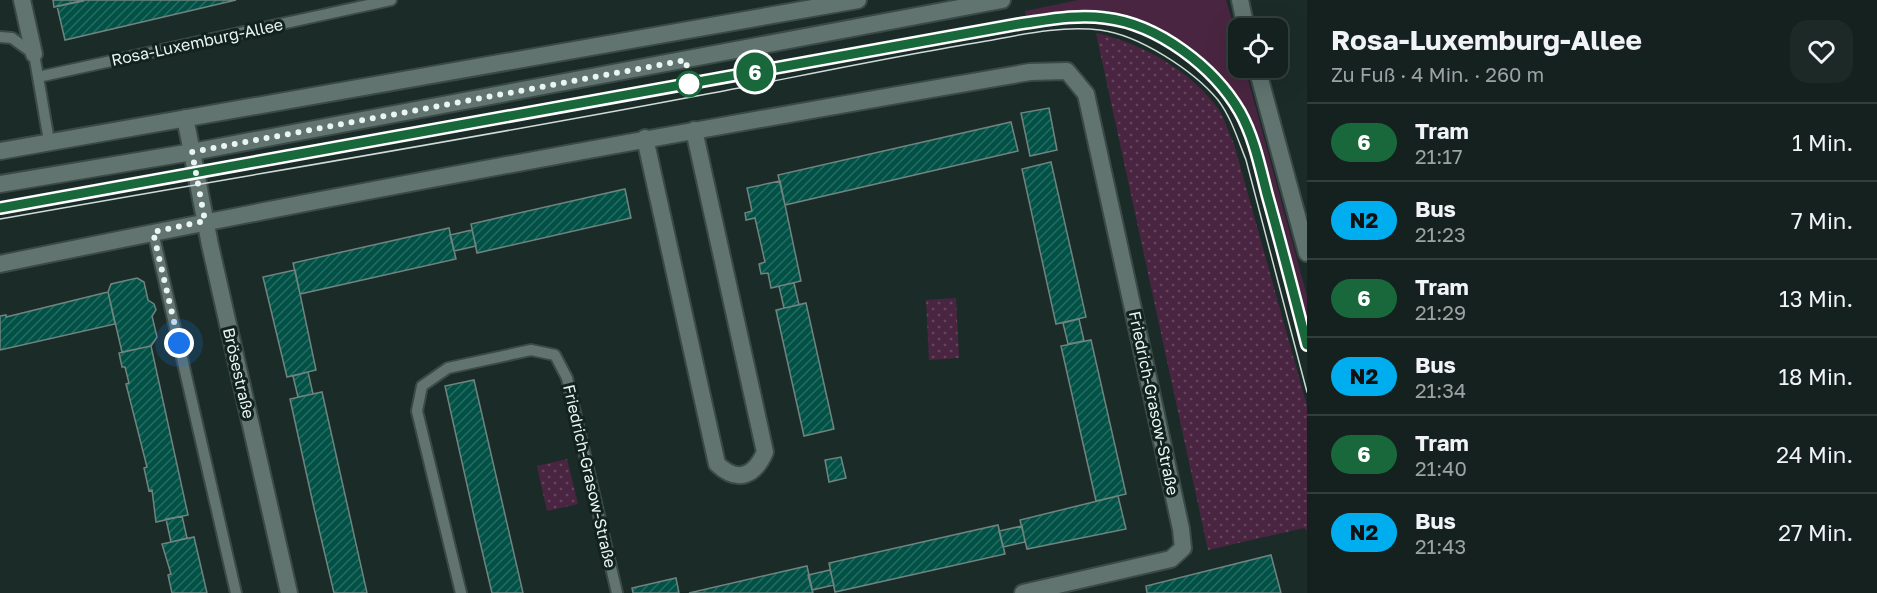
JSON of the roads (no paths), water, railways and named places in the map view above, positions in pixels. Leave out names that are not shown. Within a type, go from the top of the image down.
[{"type":"street","points":[[22,0],[34,54]]},
{"type":"street","points":[[0,184],[192,152],[1002,0]]},
{"type":"street","points":[[1240,0],[1244,18]]},
{"type":"street","points":[[0,151],[849,1],[850,30]]},
{"type":"street","name":"Friedrich-Grasow-Straße","points":[[694,130],[1030,72],[1067,71],[1086,94],[1181,529],[1183,548],[1171,559],[1076,588],[1023,593]]},
{"type":"street","points":[[1260,78],[1307,253]]},
{"type":"street","points":[[185,118],[192,152]]},
{"type":"street","points":[[0,264],[205,221],[645,138],[694,130],[765,452],[759,467],[745,476],[727,473],[717,464],[645,138]]},
{"type":"street","name":"Brösestraße","points":[[192,152],[205,221],[289,593]]},
{"type":"lane","name":"Rosa-Luxemburg-Allee","points":[[38,77],[391,0]]},
{"type":"lane","points":[[0,37],[12,38],[34,54],[49,141]]},
{"type":"lane","points":[[153,232],[236,593]]},
{"type":"lane","name":"Friedrich-Grasow-Straße","points":[[461,593],[417,411],[422,386],[448,368],[531,350],[555,356],[567,378],[617,593]]},
{"type":"tram line","name":"6","points":[[0,208],[1019,24],[1075,16],[1106,18],[1127,22],[1164,38],[1206,70],[1240,112],[1250,134],[1262,174],[1307,345]]},
{"type":"tram line","points":[[0,208],[1019,24],[1073,17],[1105,18],[1145,28],[1183,50],[1215,79],[1240,112],[1256,152],[1307,345]]},
{"type":"tram line","points":[[0,219],[531,127],[1021,34],[1069,29],[1100,30],[1115,33],[1148,46],[1180,66],[1218,100],[1227,114],[1246,160],[1307,392]]}]
